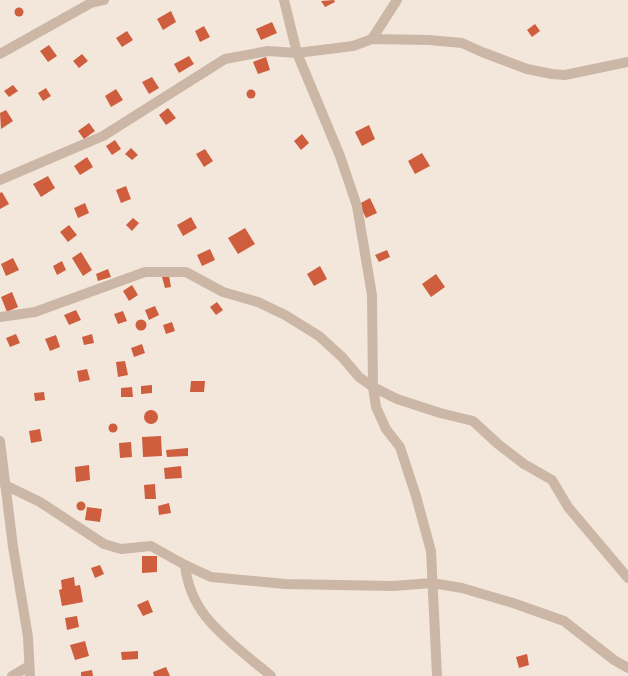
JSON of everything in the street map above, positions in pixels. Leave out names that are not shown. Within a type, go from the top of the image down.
[{"type":"street","points":[[0,54],[91,3],[104,0]]},
{"type":"street","points":[[284,0],[297,53],[340,156],[357,206],[372,294],[373,387],[376,407],[386,429],[400,447],[416,496],[431,551],[437,676]]},
{"type":"street","points":[[372,39],[397,0]]},
{"type":"street","points":[[0,180],[103,136],[225,59],[268,51],[297,53],[353,46],[372,39],[429,40],[462,43],[527,69],[552,74],[565,75],[628,62]]},
{"type":"street","points":[[0,317],[35,312],[145,272],[186,272],[223,292],[258,302],[285,315],[319,336],[342,357],[359,377],[373,387],[397,399],[440,413],[473,421],[498,444],[524,464],[552,480],[568,507],[596,543],[628,578]]},
{"type":"street","points":[[0,441],[13,547],[28,637],[30,671],[12,676]]},
{"type":"street","points":[[5,485],[40,502],[104,544],[121,549],[152,546],[185,565],[211,577],[285,584],[393,586],[432,583],[462,588],[514,603],[564,621],[614,660],[628,668]]},
{"type":"street","points":[[185,565],[187,583],[195,602],[215,629],[271,676]]},
{"type":"building","points":[[334,0],[335,2],[325,7],[321,1]]},
{"type":"building","points":[[17,8],[21,8],[23,12],[21,16],[17,16],[15,14],[15,10]]},
{"type":"building","points":[[171,11],[176,22],[163,30],[157,19]]},
{"type":"building","points":[[272,22],[277,33],[261,40],[256,29]]},
{"type":"building","points":[[535,24],[540,31],[532,37],[527,30]]},
{"type":"building","points":[[204,26],[210,37],[200,42],[195,31]]},
{"type":"building","points":[[127,31],[133,40],[122,47],[116,38]]},
{"type":"building","points":[[49,45],[57,56],[48,62],[40,51]]},
{"type":"building","points":[[82,54],[88,61],[79,68],[73,61]]},
{"type":"building","points":[[189,56],[194,64],[179,73],[174,64]]},
{"type":"building","points":[[266,57],[270,70],[258,74],[253,62]]},
{"type":"building","points":[[152,77],[159,88],[149,94],[142,82]]},
{"type":"building","points":[[13,85],[18,91],[9,97],[4,91]]},
{"type":"building","points":[[46,88],[51,96],[43,101],[38,93]]},
{"type":"building","points":[[116,89],[123,100],[111,107],[105,96]]},
{"type":"building","points":[[251,89],[256,94],[251,99],[246,94]]},
{"type":"building","points":[[168,108],[176,118],[166,125],[159,115]]},
{"type":"building","points":[[6,110],[13,121],[1,129],[0,113]]},
{"type":"building","points":[[89,123],[95,131],[84,139],[78,131]]},
{"type":"building","points":[[369,125],[375,139],[362,146],[355,132]]},
{"type":"building","points":[[302,134],[309,143],[301,150],[294,141]]},
{"type":"building","points":[[115,140],[121,149],[112,155],[106,146]]},
{"type":"building","points":[[131,148],[138,155],[132,160],[125,154]]},
{"type":"building","points":[[205,149],[213,161],[204,167],[196,154]]},
{"type":"building","points":[[422,153],[430,166],[415,174],[408,161]]},
{"type":"building","points":[[87,157],[93,167],[80,175],[74,166]]},
{"type":"building","points":[[48,176],[55,188],[41,197],[33,184]]},
{"type":"building","points":[[126,186],[131,199],[121,203],[116,190]]},
{"type":"building","points":[[2,192],[9,204],[0,209],[0,193]]},
{"type":"building","points":[[370,198],[377,213],[366,218],[359,204]]},
{"type":"building","points":[[85,203],[89,213],[78,218],[74,208]]},
{"type":"building","points":[[191,217],[197,228],[183,236],[177,225]]},
{"type":"building","points":[[133,218],[139,223],[132,231],[126,225]]},
{"type":"building","points":[[69,225],[77,235],[68,242],[60,232]]},
{"type":"building","points":[[245,228],[255,244],[238,254],[228,238]]},
{"type":"building","points":[[210,249],[215,260],[202,266],[197,255]]},
{"type":"building","points":[[387,250],[390,257],[379,262],[375,255]]},
{"type":"building","points":[[81,252],[92,270],[83,276],[72,258]]},
{"type":"building","points":[[13,258],[19,270],[6,276],[1,264]]},
{"type":"building","points":[[62,261],[66,270],[57,275],[53,266]]},
{"type":"building","points":[[320,266],[327,279],[314,286],[307,274]]},
{"type":"building","points":[[108,269],[111,277],[98,281],[96,274]]},
{"type":"building","points":[[436,274],[445,287],[431,297],[422,284]]},
{"type":"building","points":[[169,276],[171,287],[165,288],[162,277]]},
{"type":"building","points":[[132,285],[138,295],[129,301],[123,291]]},
{"type":"building","points":[[12,292],[18,307],[7,312],[1,297]]},
{"type":"building","points":[[217,302],[223,310],[216,315],[210,307]]},
{"type":"building","points":[[155,306],[159,315],[149,320],[145,310]]},
{"type":"building","points":[[76,310],[81,320],[69,325],[64,315]]},
{"type":"building","points":[[123,311],[127,321],[118,324],[114,314]]},
{"type":"building","points":[[141,319],[145,321],[147,325],[145,329],[141,331],[137,329],[135,325],[137,321]]},
{"type":"building","points":[[172,322],[175,331],[166,334],[163,325]]},
{"type":"building","points":[[16,334],[20,343],[10,347],[6,338]]},
{"type":"building","points":[[92,334],[94,343],[84,345],[82,337]]},
{"type":"building","points":[[56,335],[60,347],[50,351],[45,339]]},
{"type":"building","points":[[142,344],[145,353],[134,357],[131,348]]},
{"type":"building","points":[[125,361],[128,375],[118,377],[116,362]]},
{"type":"building","points":[[87,369],[90,380],[79,382],[77,371]]},
{"type":"building","points":[[191,381],[205,381],[204,392],[190,392]]},
{"type":"building","points":[[152,385],[152,393],[141,394],[141,386]]},
{"type":"building","points":[[132,387],[133,397],[121,397],[121,388]]},
{"type":"building","points":[[44,392],[45,400],[35,401],[34,393]]},
{"type":"building","points":[[151,410],[156,412],[158,417],[156,422],[151,424],[146,422],[144,417],[146,412]]},
{"type":"building","points":[[111,424],[115,424],[117,428],[115,432],[111,432],[109,430],[109,426]]},
{"type":"building","points":[[40,429],[42,441],[31,443],[29,431]]},
{"type":"building","points":[[161,436],[162,456],[143,457],[142,437]]},
{"type":"building","points":[[131,442],[132,457],[120,458],[119,443]]},
{"type":"building","points":[[188,448],[188,456],[167,457],[166,450]]},
{"type":"building","points":[[89,465],[90,480],[76,482],[75,467]]},
{"type":"building","points":[[181,466],[182,478],[165,479],[164,468]]},
{"type":"building","points":[[155,484],[156,499],[145,499],[144,485]]},
{"type":"building","points":[[79,502],[83,502],[85,506],[83,510],[79,510],[77,508],[77,504]]},
{"type":"building","points":[[169,503],[171,513],[159,515],[158,506]]},
{"type":"building","points":[[87,507],[102,509],[100,522],[85,520]]},
{"type":"building","points":[[142,556],[157,556],[157,572],[142,573]]},
{"type":"building","points":[[100,565],[104,574],[95,578],[91,568]]},
{"type":"building","points":[[74,577],[75,586],[80,585],[83,602],[62,606],[59,590],[62,589],[61,580]]},
{"type":"building","points":[[148,600],[153,612],[143,616],[137,605]]},
{"type":"building","points":[[77,616],[79,627],[67,630],[65,618]]},
{"type":"building","points":[[85,641],[89,656],[75,660],[70,645]]},
{"type":"building","points":[[138,651],[138,659],[122,660],[121,652]]},
{"type":"building","points":[[527,654],[529,665],[519,668],[516,657]]},
{"type":"building","points":[[166,667],[170,676],[154,676],[153,672]]},
{"type":"building","points":[[92,670],[93,676],[81,676],[81,672]]}]
